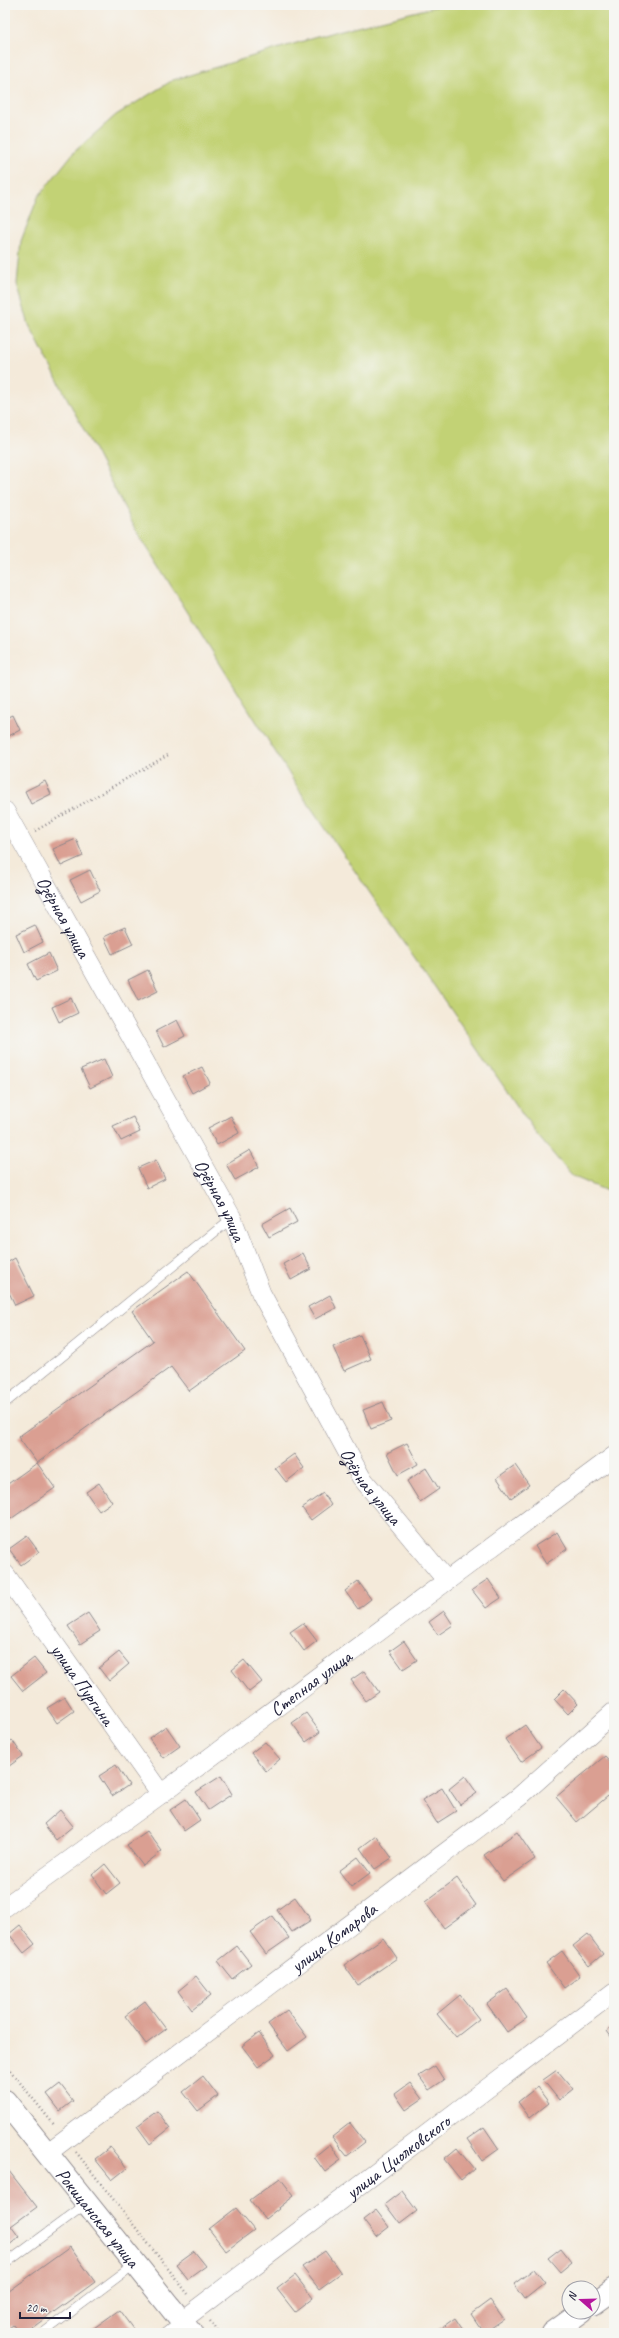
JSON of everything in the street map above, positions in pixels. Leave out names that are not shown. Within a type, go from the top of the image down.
[{"type":"street","name":"Озёрная улица","points":[[5,811],[14,834],[232,1218],[260,1293],[361,1477],[447,1581]]},
{"type":"street","name":"Степная улица","points":[[5,1907],[160,1794],[614,1456]]},
{"type":"street","name":"улица Пургина","points":[[5,1574],[160,1794]]},
{"type":"street","name":"улица Комарова","points":[[46,2154],[519,1797],[614,1712]]},
{"type":"street","name":"улица Циолковского","points":[[179,2329],[199,2308],[614,1992]]},
{"type":"street","name":"Рокицанская улица","points":[[5,2101],[135,2264],[179,2329]]},
{"type":"street","points":[[601,2298],[614,2289]]},
{"type":"street","points":[[553,2333],[571,2320]]},
{"type":"lane","points":[[5,1403],[232,1218]]},
{"type":"lane","points":[[5,2264],[86,2204]]},
{"type":"lane","points":[[43,2333],[135,2264]]},
{"type":"path","points":[[14,834],[168,754]]},
{"type":"path","points":[[5,2064],[220,2333]]},
{"type":"green space","points":[[442,5],[614,5],[614,1194],[572,1176],[538,1136],[305,799],[136,530],[29,325],[17,284],[21,241],[38,197],[74,152],[116,115],[173,80],[337,31]]},
{"type":"building","points":[[13,715],[20,730],[5,738],[5,719]]},
{"type":"building","points":[[45,781],[51,794],[31,804],[25,791]]},
{"type":"building","points":[[76,839],[83,856],[61,866],[53,849]]},
{"type":"building","points":[[90,870],[100,891],[81,901],[70,880]]},
{"type":"building","points":[[35,925],[43,942],[24,952],[16,934]]},
{"type":"building","points":[[125,927],[133,944],[112,954],[104,937]]},
{"type":"building","points":[[49,953],[57,971],[36,981],[28,964]]},
{"type":"building","points":[[148,970],[158,991],[138,1001],[128,980]]},
{"type":"building","points":[[71,998],[78,1013],[59,1022],[52,1007]]},
{"type":"building","points":[[177,1020],[185,1036],[164,1047],[156,1031]]},
{"type":"building","points":[[104,1059],[112,1077],[90,1088],[81,1069]]},
{"type":"building","points":[[202,1067],[210,1083],[192,1093],[183,1076]]},
{"type":"building","points":[[231,1116],[239,1133],[217,1145],[208,1128]]},
{"type":"building","points":[[133,1117],[140,1132],[121,1141],[113,1126]]},
{"type":"building","points":[[250,1150],[259,1167],[235,1180],[226,1164]]},
{"type":"building","points":[[156,1160],[165,1179],[147,1188],[138,1168]]},
{"type":"building","points":[[290,1208],[297,1222],[269,1237],[262,1224]]},
{"type":"building","points":[[303,1253],[311,1269],[291,1280],[283,1264]]},
{"type":"building","points":[[15,1258],[34,1296],[15,1305],[5,1284],[5,1264]]},
{"type":"building","points":[[188,1271],[245,1351],[189,1391],[171,1367],[37,1463],[18,1437],[153,1341],[132,1311]]},
{"type":"building","points":[[330,1295],[336,1308],[315,1319],[308,1307]]},
{"type":"building","points":[[360,1335],[371,1359],[344,1371],[333,1347]]},
{"type":"building","points":[[383,1402],[391,1421],[371,1429],[363,1410]]},
{"type":"building","points":[[407,1443],[418,1464],[398,1475],[387,1453]]},
{"type":"building","points":[[294,1454],[304,1468],[286,1482],[275,1468]]},
{"type":"building","points":[[37,1463],[55,1488],[5,1523],[5,1486]]},
{"type":"building","points":[[515,1465],[529,1485],[511,1498],[497,1478]]},
{"type":"building","points":[[426,1468],[439,1489],[420,1502],[407,1481]]},
{"type":"building","points":[[99,1483],[112,1502],[99,1511],[86,1492]]},
{"type":"building","points":[[323,1493],[331,1505],[311,1520],[302,1508]]},
{"type":"building","points":[[557,1532],[567,1549],[546,1564],[535,1546]]},
{"type":"building","points":[[27,1536],[39,1552],[21,1565],[9,1549]]},
{"type":"building","points":[[488,1579],[501,1598],[486,1608],[472,1590]]},
{"type":"building","points":[[358,1581],[371,1599],[358,1609],[345,1591]]},
{"type":"building","points":[[444,1611],[453,1625],[438,1635],[429,1622]]},
{"type":"building","points":[[88,1613],[100,1631],[80,1644],[68,1626]]},
{"type":"building","points":[[303,1623],[317,1641],[304,1651],[290,1632]]},
{"type":"building","points":[[404,1641],[417,1660],[403,1669],[390,1651]]},
{"type":"building","points":[[119,1652],[129,1664],[109,1681],[99,1668]]},
{"type":"building","points":[[34,1658],[46,1673],[23,1691],[11,1676]]},
{"type":"building","points":[[244,1660],[262,1682],[249,1692],[232,1670]]},
{"type":"building","points":[[364,1671],[379,1692],[366,1701],[351,1680]]},
{"type":"building","points":[[564,1689],[578,1704],[568,1714],[554,1699]]},
{"type":"building","points":[[65,1697],[74,1711],[57,1723],[47,1708]]},
{"type":"building","points":[[306,1713],[320,1732],[306,1742],[292,1723]]},
{"type":"building","points":[[525,1725],[541,1748],[521,1762],[505,1739]]},
{"type":"building","points":[[166,1726],[180,1746],[163,1758],[149,1738]]},
{"type":"building","points":[[12,1740],[23,1756],[5,1769],[5,1745]]},
{"type":"building","points":[[265,1742],[280,1759],[266,1771],[251,1753]]},
{"type":"building","points":[[605,1756],[614,1766],[614,1791],[577,1822],[556,1797]]},
{"type":"building","points":[[116,1765],[129,1785],[112,1796],[99,1776]]},
{"type":"building","points":[[221,1776],[232,1794],[208,1810],[196,1792]]},
{"type":"building","points":[[465,1776],[477,1793],[460,1805],[449,1789]]},
{"type":"building","points":[[442,1788],[456,1811],[437,1823],[422,1800]]},
{"type":"building","points":[[186,1799],[200,1820],[184,1831],[170,1810]]},
{"type":"building","points":[[60,1810],[73,1826],[56,1840],[44,1824]]},
{"type":"building","points":[[147,1831],[162,1851],[143,1866],[127,1845]]},
{"type":"building","points":[[517,1832],[535,1859],[503,1881],[484,1855]]},
{"type":"building","points":[[376,1836],[392,1858],[375,1869],[360,1848]]},
{"type":"building","points":[[358,1857],[370,1873],[351,1887],[339,1871]]},
{"type":"building","points":[[105,1864],[120,1883],[106,1894],[92,1875]]},
{"type":"building","points":[[457,1878],[476,1905],[444,1928],[425,1902]]},
{"type":"building","points":[[295,1897],[311,1920],[292,1932],[277,1910]]},
{"type":"building","points":[[273,1916],[289,1938],[266,1954],[250,1932]]},
{"type":"building","points":[[20,1925],[35,1944],[24,1953],[9,1934]]},
{"type":"building","points":[[588,1934],[603,1954],[589,1966],[573,1946]]},
{"type":"building","points":[[383,1938],[397,1958],[358,1985],[344,1965]]},
{"type":"building","points":[[237,1946],[251,1964],[232,1979],[218,1961]]},
{"type":"building","points":[[562,1951],[580,1976],[564,1988],[546,1963]]},
{"type":"building","points":[[196,1976],[211,1995],[192,2010],[178,1991]]},
{"type":"building","points":[[507,1989],[527,2018],[507,2032],[487,2004]]},
{"type":"building","points":[[460,1995],[479,2019],[456,2037],[437,2014]]},
{"type":"building","points":[[145,2001],[166,2029],[146,2044],[125,2016]]},
{"type":"building","points":[[287,2010],[307,2037],[288,2051],[268,2024]]},
{"type":"building","points":[[614,2026],[614,2041],[607,2031]]},
{"type":"building","points":[[259,2033],[275,2055],[258,2067],[242,2046]]},
{"type":"building","points":[[435,2066],[444,2080],[429,2090],[419,2076]]},
{"type":"building","points":[[557,2070],[573,2089],[559,2100],[543,2080]]},
{"type":"building","points":[[203,2076],[218,2096],[198,2111],[183,2092]]},
{"type":"building","points":[[410,2083],[422,2099],[406,2110],[395,2094]]},
{"type":"building","points":[[60,2084],[73,2101],[60,2111],[47,2094]]},
{"type":"building","points":[[537,2087],[549,2103],[530,2118],[518,2102]]},
{"type":"building","points":[[157,2111],[170,2128],[150,2144],[137,2126]]},
{"type":"building","points":[[350,2123],[365,2142],[347,2156],[332,2137]]},
{"type":"building","points":[[484,2127],[499,2149],[482,2161],[467,2139]]},
{"type":"building","points":[[330,2144],[341,2160],[325,2172],[314,2157]]},
{"type":"building","points":[[110,2147],[127,2168],[112,2180],[95,2159]]},
{"type":"building","points":[[457,2148],[474,2169],[461,2180],[444,2159]]},
{"type":"building","points":[[5,2166],[37,2207],[11,2226],[19,2237],[7,2247]]},
{"type":"building","points":[[280,2178],[294,2196],[265,2219],[250,2200]]},
{"type":"building","points":[[402,2191],[417,2211],[400,2224],[385,2204]]},
{"type":"building","points":[[236,2208],[254,2230],[226,2251],[209,2229]]},
{"type":"building","points":[[376,2210],[389,2227],[376,2237],[363,2220]]},
{"type":"building","points":[[70,2247],[95,2282],[25,2333],[19,2333],[13,2325],[5,2331],[5,2294]]},
{"type":"building","points":[[561,2248],[572,2262],[560,2272],[548,2258]]},
{"type":"building","points":[[194,2251],[206,2266],[188,2279],[176,2264]]},
{"type":"building","points":[[325,2251],[341,2273],[319,2289],[302,2267]]},
{"type":"building","points":[[534,2269],[545,2283],[525,2299],[514,2284]]},
{"type":"building","points":[[295,2275],[313,2298],[295,2312],[277,2289]]},
{"type":"building","points":[[490,2300],[504,2319],[484,2333],[471,2314]]},
{"type":"building","points":[[119,2310],[136,2333],[87,2333]]},
{"type":"building","points":[[455,2318],[465,2333],[434,2333]]}]
